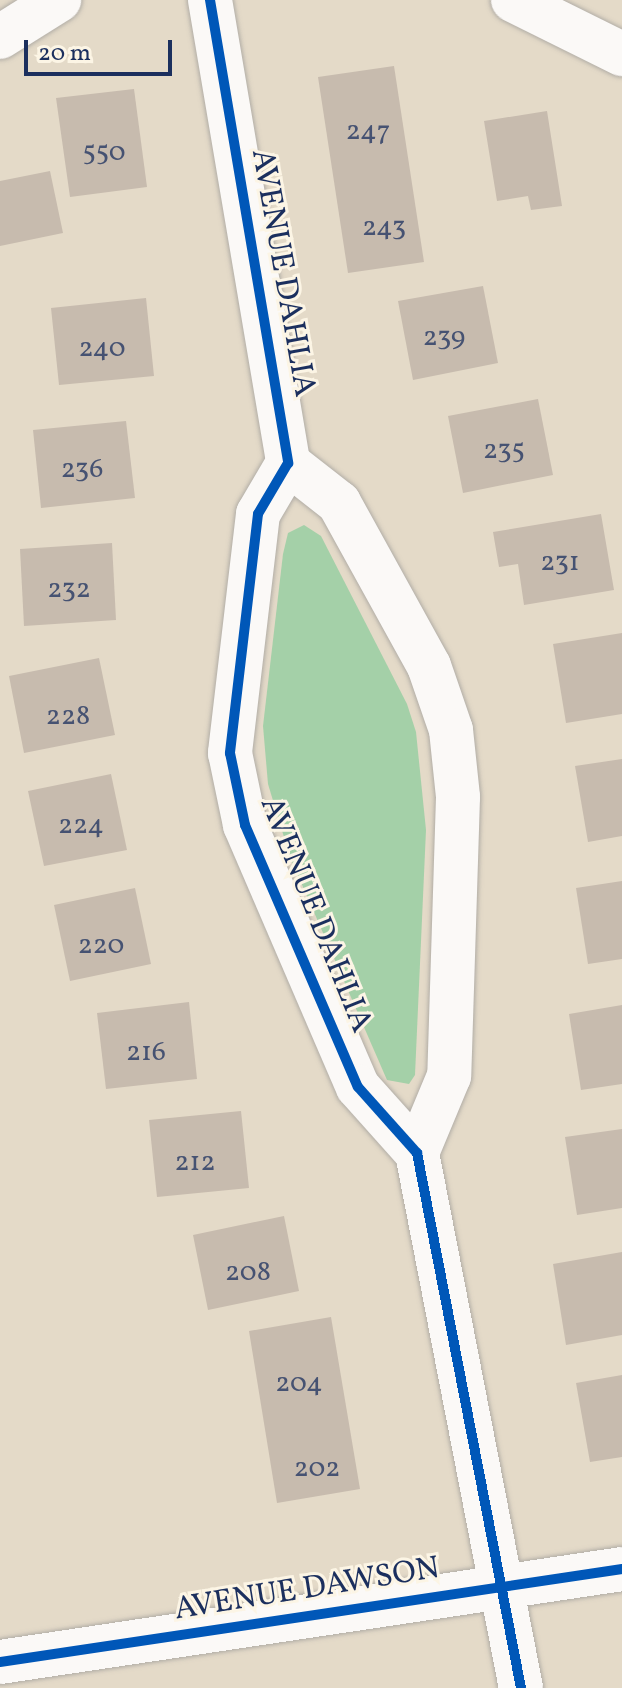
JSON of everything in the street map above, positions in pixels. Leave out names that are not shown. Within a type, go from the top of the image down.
[{"type":"street","points":[[0,37],[59,0]]},
{"type":"street","name":"AVENUE DAHLIA","points":[[210,0],[288,463],[258,514],[230,753],[245,825],[358,1087],[417,1153]]},
{"type":"street","points":[[513,0],[622,54]]},
{"type":"street","points":[[288,463],[339,503],[429,666],[451,730],[458,797],[449,1076],[417,1153],[521,1688]]},
{"type":"street","name":"AVENUE DAWSON","points":[[0,1662],[622,1569]]},
{"type":"green space","points":[[304,525],[321,536],[407,704],[416,732],[426,830],[415,1075],[409,1084],[387,1080],[290,857],[268,784],[263,726],[283,554],[288,533]]},
{"type":"building","points":[[394,66],[424,262],[348,273],[318,77]]},
{"type":"building","points":[[134,89],[147,187],[70,197],[56,98]]},
{"type":"building","points":[[547,111],[562,206],[531,210],[528,196],[497,201],[484,121]]},
{"type":"building","points":[[50,171],[63,233],[0,246],[0,181]]},
{"type":"building","points":[[483,286],[498,363],[413,380],[398,301]]},
{"type":"building","points":[[146,298],[154,376],[59,385],[51,308]]},
{"type":"building","points":[[538,399],[553,475],[463,493],[448,416]]},
{"type":"building","points":[[126,421],[135,498],[41,508],[33,430]]},
{"type":"building","points":[[601,514],[614,590],[524,605],[518,564],[499,567],[493,532]]},
{"type":"building","points":[[112,543],[116,620],[24,626],[20,549]]},
{"type":"building","points":[[622,633],[622,714],[566,723],[553,644]]},
{"type":"building","points":[[99,658],[115,735],[24,753],[9,676]]},
{"type":"building","points":[[622,759],[622,836],[588,842],[575,766]]},
{"type":"building","points":[[111,774],[127,850],[44,866],[28,791]]},
{"type":"building","points":[[622,881],[622,959],[588,964],[576,888]]},
{"type":"building","points":[[135,888],[151,964],[70,981],[54,905]]},
{"type":"building","points":[[189,1002],[197,1079],[106,1089],[97,1013]]},
{"type":"building","points":[[622,1005],[622,1084],[581,1090],[569,1014]]},
{"type":"building","points":[[241,1111],[249,1188],[157,1197],[149,1120]]},
{"type":"building","points":[[622,1129],[622,1208],[577,1215],[565,1137]]},
{"type":"building","points":[[284,1216],[299,1291],[208,1310],[193,1235]]},
{"type":"building","points":[[622,1252],[622,1335],[566,1345],[553,1264]]},
{"type":"building","points":[[331,1317],[360,1489],[277,1503],[249,1331]]},
{"type":"building","points":[[622,1375],[622,1457],[590,1462],[576,1383]]},
{"type":"cycle path","points":[[210,0],[288,463],[258,514],[230,753],[245,825],[358,1087],[417,1153],[521,1688]]},
{"type":"cycle path","points":[[0,1662],[622,1569]]}]
